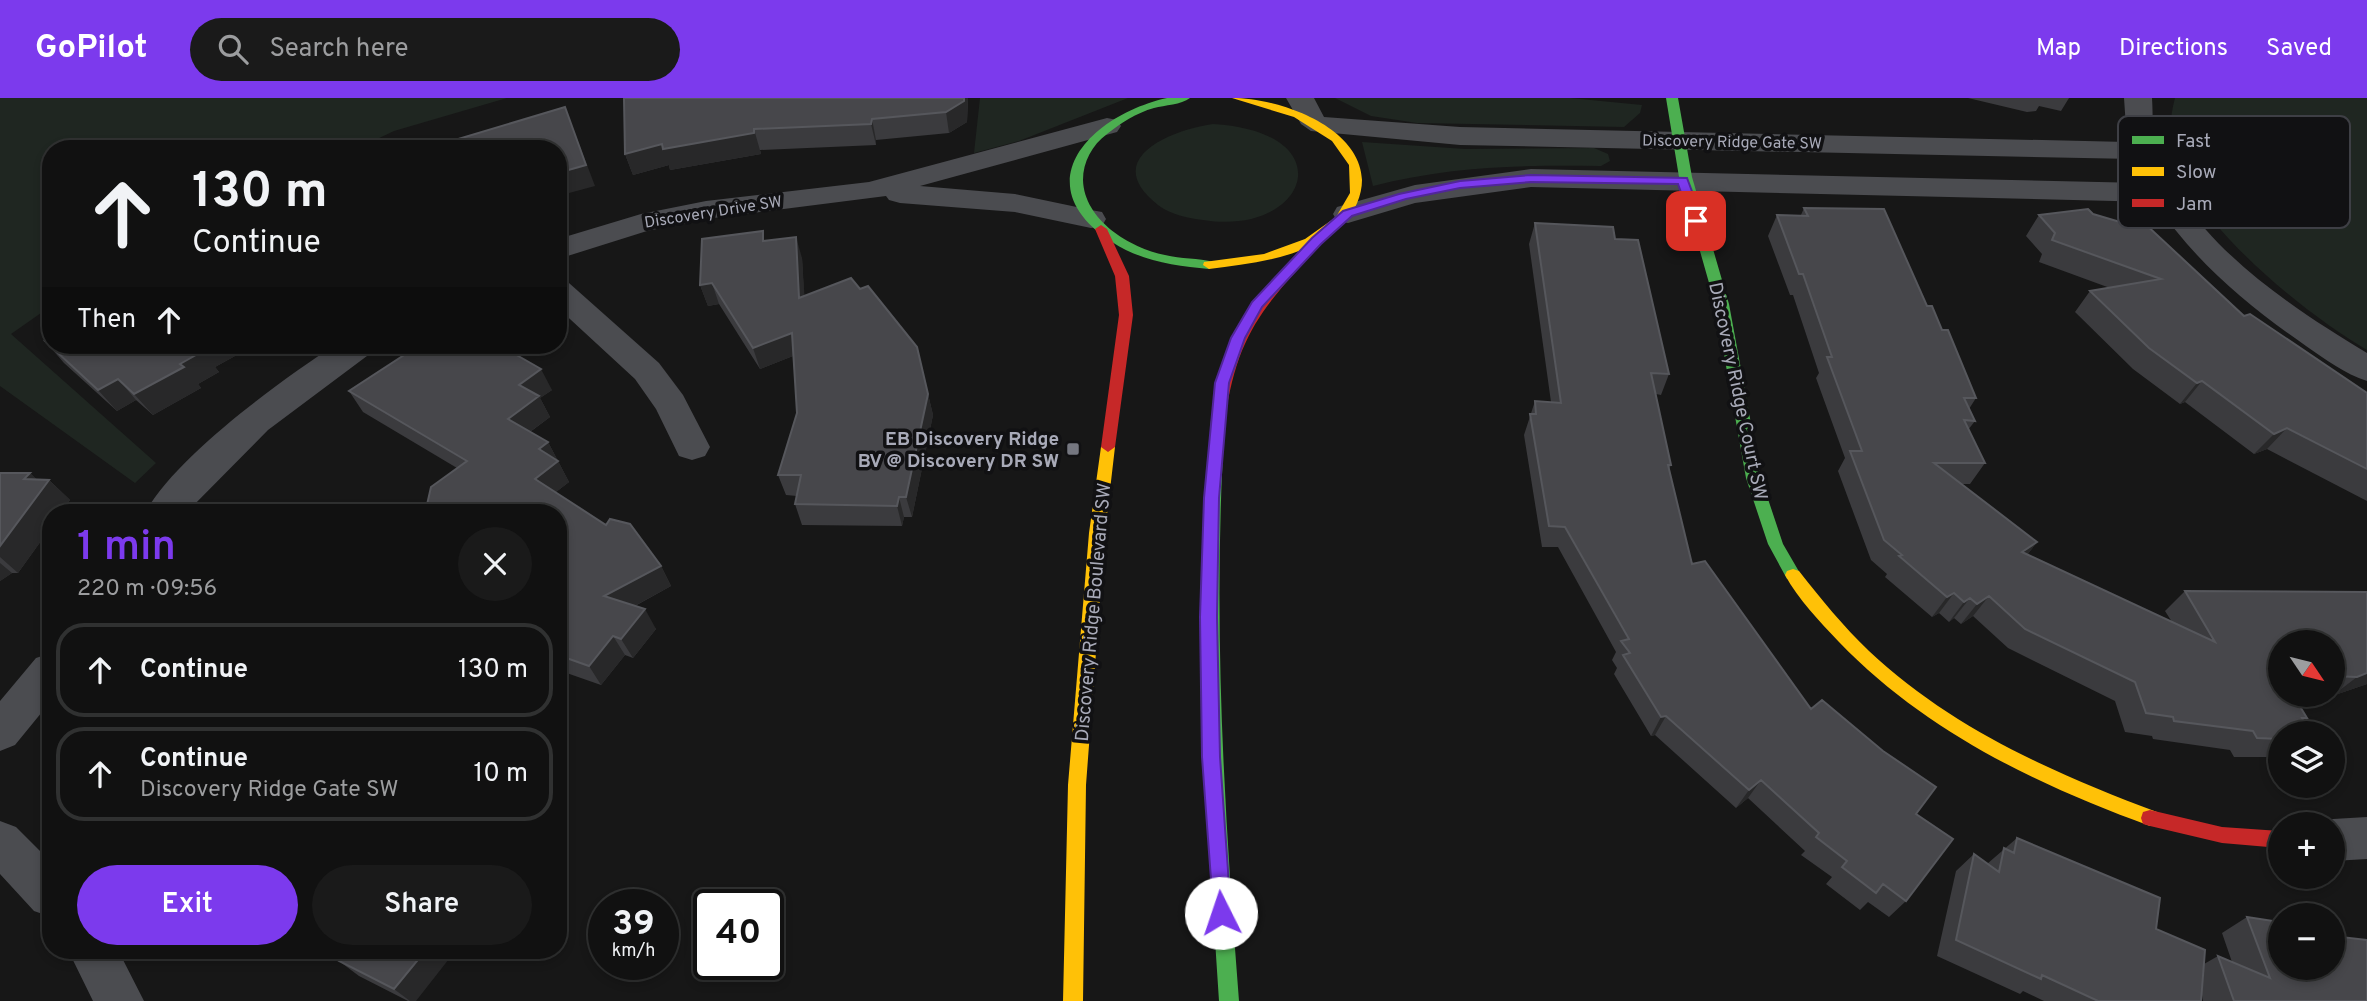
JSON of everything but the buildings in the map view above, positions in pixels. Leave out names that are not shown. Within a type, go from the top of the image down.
[{"type":"street","name":"Discovery Ridge Boulevard SW","points":[[1073,1001],[1077,786],[1097,533],[1126,314],[1122,276],[1096,224],[1080,203],[1075,187],[1076,170],[1082,153],[1092,139],[1107,126],[1153,103],[1184,98]]},
{"type":"street","points":[[1238,98],[1272,103],[1311,114],[1339,140],[1352,157],[1357,176],[1356,195],[1348,214]]},
{"type":"street","name":"Discovery Ridge Court SW","points":[[1672,98],[1674,140],[1683,181],[1711,261],[1731,341],[1755,486],[1779,552],[1822,612],[1859,652],[1905,691],[1970,737],[2042,775],[2121,808],[2191,829],[2268,839]]},
{"type":"street","points":[[2138,98],[2142,116]]},
{"type":"street","name":"Discovery Ridge Gate SW","points":[[1311,114],[1460,136],[1674,140],[2118,171]]},
{"type":"street","name":"Discovery Drive SW","points":[[567,246],[640,223],[706,210],[870,191],[1010,155],[1107,126]]},
{"type":"street","points":[[1229,1001],[1211,757],[1208,617],[1211,498],[1222,383],[1238,338],[1257,305],[1317,241],[1348,214],[1404,196],[1471,184],[1531,178],[1683,181],[2118,174]]},
{"type":"street","name":"Discovery Drive SW","points":[[870,191],[1015,203],[1096,224]]},
{"type":"street","points":[[1096,224],[1124,244],[1154,256],[1198,264],[1256,262],[1289,254],[1317,241]]},
{"type":"street","points":[[2194,228],[2208,247],[2244,281],[2296,323],[2367,369]]},
{"type":"street","points":[[567,298],[647,371],[671,404],[692,447]]},
{"type":"street","points":[[172,504],[196,475],[243,431],[309,378],[345,354]]},
{"type":"street","points":[[0,732],[42,681]]},
{"type":"street","points":[[2345,839],[2367,838]]},
{"type":"street","points":[[0,842],[42,886]]},
{"type":"street","points":[[97,959],[118,1001]]},
{"type":"shaded area","points":[[0,98],[507,98],[394,131],[375,140],[42,140],[42,312],[11,334],[156,463],[135,483],[0,386]]},
{"type":"shaded area","points":[[980,98],[1128,98],[1019,141],[974,153]]},
{"type":"shaded area","points":[[1335,98],[1570,98],[1642,105],[1640,113],[1624,127],[1417,123],[1371,116]]},
{"type":"shaded area","points":[[2175,98],[2367,98],[2367,350],[2285,291],[2256,266],[2220,228],[2350,228],[2350,116],[2171,116]]},
{"type":"shaded area","points":[[1213,124],[1255,131],[1282,145],[1296,162],[1297,181],[1287,199],[1268,213],[1239,221],[1203,220],[1168,211],[1142,189],[1136,174],[1138,161],[1148,150],[1178,133]]},
{"type":"shaded area","points":[[1362,142],[1465,149],[1594,148],[1608,154],[1610,161],[1601,166],[1458,171],[1373,186]]},
{"type":"traffic: fast","points":[[1184,98],[1138,110],[1099,134],[1084,152],[1077,171],[1077,189],[1084,208],[1098,225],[1117,240],[1157,258],[1209,265]]},
{"type":"traffic: fast","points":[[1672,98],[1686,177],[1722,304],[1753,478],[1776,544],[1793,575]]},
{"type":"traffic: fast","points":[[1218,420],[1210,566],[1210,638],[1215,783],[1229,1001]]},
{"type":"traffic: slow","points":[[1209,265],[1265,258],[1310,242],[1341,220],[1356,193],[1355,165],[1336,138],[1298,115],[1238,98]]},
{"type":"traffic: slow","points":[[1073,1001],[1077,785],[1097,533],[1108,447]]},
{"type":"traffic: slow","points":[[1793,575],[1826,618],[1864,657],[1906,692],[1952,724],[2000,753],[2050,778],[2150,818]]},
{"type":"traffic: jam","points":[[1101,229],[1122,276],[1126,315],[1108,447]]},
{"type":"traffic: jam","points":[[1218,420],[1229,363],[1249,320],[1278,283],[1317,241]]},
{"type":"traffic: jam","points":[[2150,818],[2222,835],[2268,839]]},
{"type":"place","name":"EB Discovery Ridge BV @ Discovery DR SW","points":[[1073,449]]},
{"type":"route","points":[[1221,913],[1211,757],[1208,617],[1211,498],[1222,383],[1238,338],[1257,305],[1317,241],[1348,214],[1404,196],[1460,185],[1531,178],[1683,181],[1696,221]]}]
